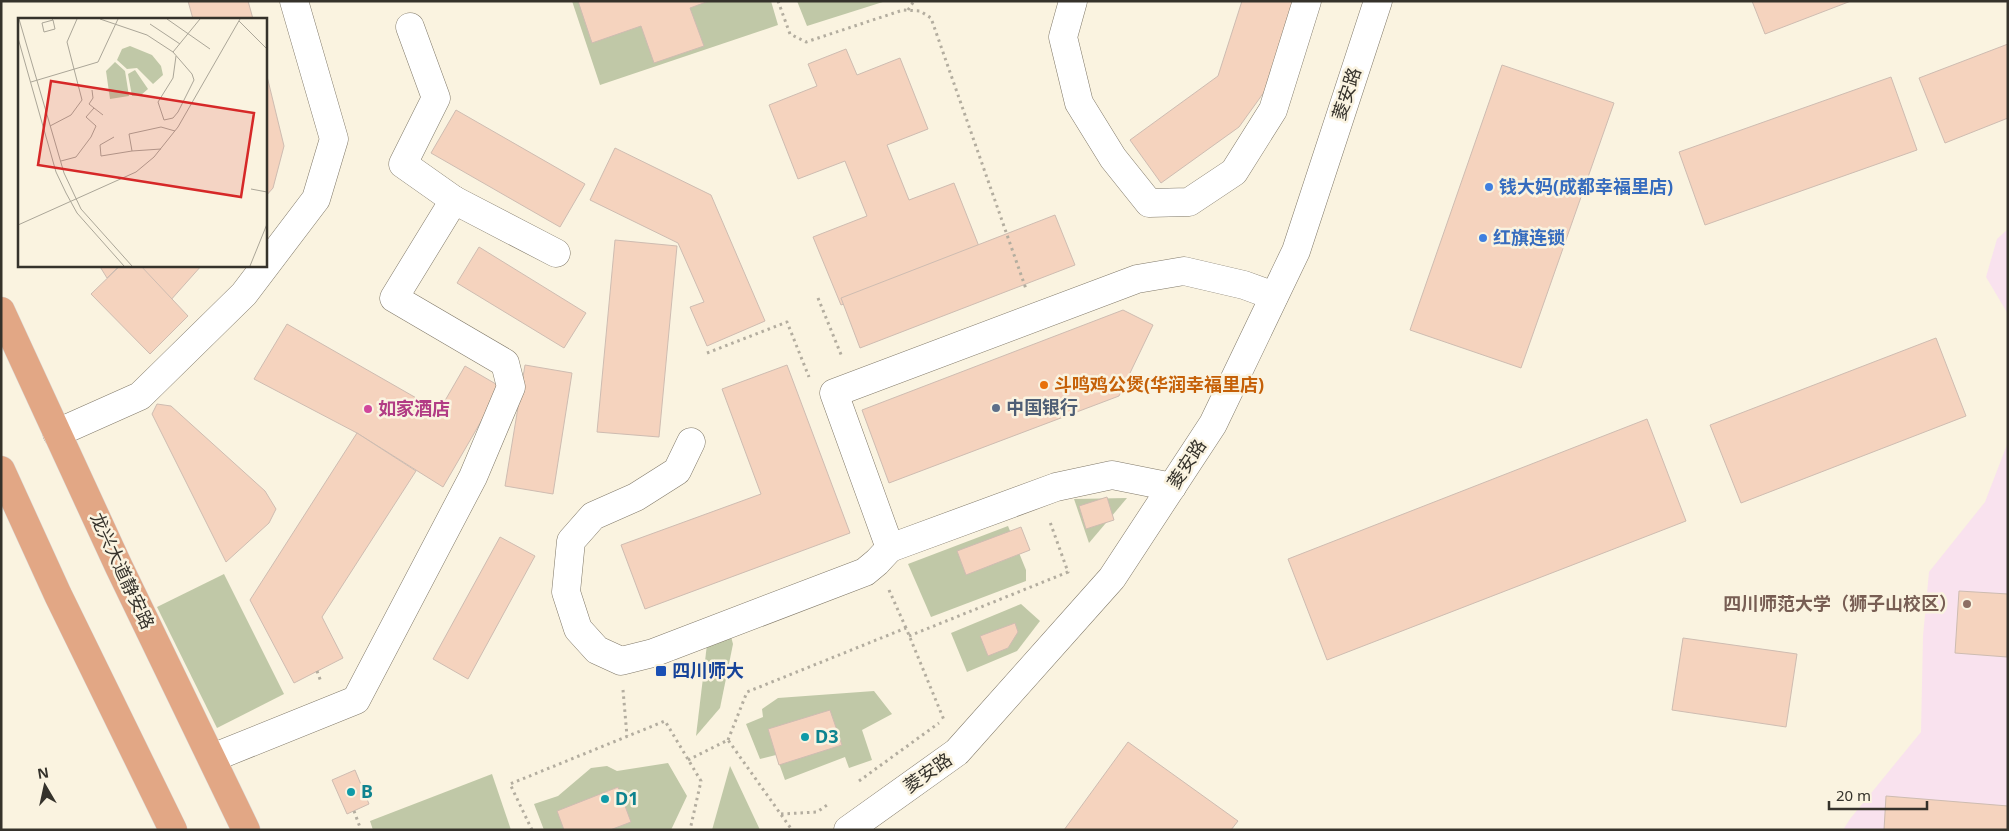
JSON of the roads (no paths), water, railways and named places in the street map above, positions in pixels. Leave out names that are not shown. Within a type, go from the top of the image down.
[{"type":"main road","name":"龙兴大道静安路","points":[[1,311],[123,575],[246,830]]},
{"type":"main road","points":[[1,470],[58,595],[173,830]]},
{"type":"street","points":[[266,265],[316,199],[334,139],[294,1]]},
{"type":"street","points":[[1073,1],[1064,37],[1079,103],[1113,158],[1149,203],[1189,202],[1234,172],[1273,110],[1307,1]]},
{"type":"street","name":"菱安路","points":[[848,830],[957,752],[1112,578],[1213,424],[1296,251],[1378,1]]},
{"type":"street","points":[[410,27],[436,98],[403,164],[454,200],[556,254]]},
{"type":"street","points":[[212,758],[356,700],[473,477],[511,387],[505,363],[394,298],[454,200]]},
{"type":"street","points":[[57,433],[140,396],[244,294],[265,266]]},
{"type":"street","points":[[884,555],[834,393],[1137,279],[1184,271],[1244,285],[1274,296]]},
{"type":"street","points":[[691,442],[677,471],[636,497],[593,516],[571,541],[566,592],[578,629],[597,650],[621,661],[653,653],[865,572],[884,555],[1056,487],[1112,475],[1172,487]]},
{"type":"place","name":"钱大妈(成都幸福里店)","points":[[1489,187]]},
{"type":"place","name":"红旗连锁","points":[[1483,238]]},
{"type":"place","name":"斗鸣鸡公煲(华润幸福里店)","points":[[1044,385]]},
{"type":"place","name":"中国银行","points":[[996,408]]},
{"type":"place","name":"如家酒店","points":[[368,409]]},
{"type":"place","name":"四川师范大学（狮子山校区）","points":[[1967,604]]},
{"type":"place","name":"四川师大","points":[[661,671]]},
{"type":"place","name":"D3","points":[[805,737]]},
{"type":"place","name":"B","points":[[351,792]]},
{"type":"place","name":"D1","points":[[605,799]]}]
